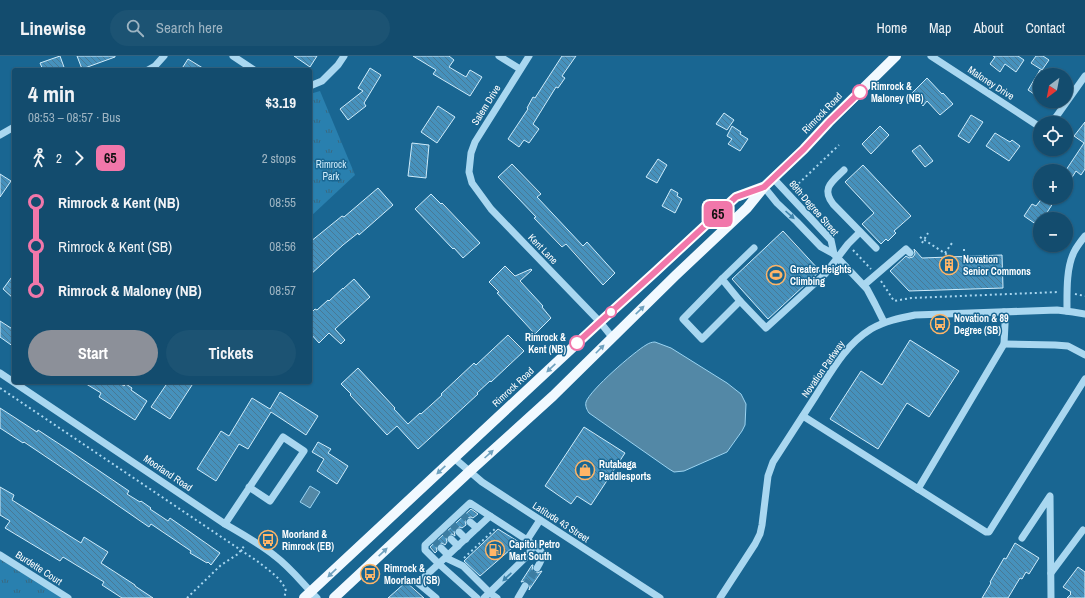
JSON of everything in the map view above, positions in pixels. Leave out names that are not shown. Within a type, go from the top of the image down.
[{"type":"main road","name":"Rimrock Road","points":[[334,598],[553,396],[746,208],[764,187],[804,149],[829,122],[896,56]]},
{"type":"main road","name":"Rimrock Road","points":[[311,596],[454,458],[736,197],[764,187]]},
{"type":"street","points":[[152,68],[164,56]]},
{"type":"street","points":[[233,56],[251,68]]},
{"type":"street","points":[[312,85],[322,81],[338,65],[344,56]]},
{"type":"street","points":[[499,56],[520,69]]},
{"type":"street","name":"Salem Drive","points":[[469,169],[471,153],[475,142],[529,56]]},
{"type":"street","name":"Maloney Drive","points":[[931,56],[1033,122]]},
{"type":"street","points":[[1057,116],[1085,76]]},
{"type":"street","points":[[0,135],[12,128]]},
{"type":"street","name":"Kent Lane","points":[[469,169],[468,172],[472,183],[491,208],[600,322],[612,337]]},
{"type":"street","points":[[844,170],[832,182],[828,190],[828,197],[876,248]]},
{"type":"street","name":"89th Degree Street","points":[[773,178],[831,240],[836,255]]},
{"type":"street","name":"89th Degree Street","points":[[764,187],[777,203],[822,248],[836,255],[864,285],[884,322]]},
{"type":"street","points":[[722,279],[740,301],[766,328],[825,274],[836,255],[860,232]]},
{"type":"street","points":[[1067,311],[1066,293],[1070,264],[1074,252],[1085,236]]},
{"type":"street","points":[[740,301],[702,339],[683,319],[754,248]]},
{"type":"street","points":[[864,285],[906,250],[910,253]]},
{"type":"street","name":"Novation Parkway","points":[[720,598],[760,534],[768,476],[773,462],[846,350],[859,338],[884,322],[915,315],[1057,310],[1085,314]]},
{"type":"street","points":[[918,489],[1004,344],[1004,312]]},
{"type":"street","points":[[1004,344],[1068,346],[1085,355]]},
{"type":"street","name":"Moorland Road","points":[[0,373],[12,379]]},
{"type":"street","points":[[803,416],[986,532],[989,532],[1085,380]]},
{"type":"street","name":"Moorland Road","points":[[24,385],[225,524],[275,556],[294,573],[311,596]]},
{"type":"street","points":[[225,524],[283,437],[304,451],[270,501],[250,487]]},
{"type":"street","name":"Latitude 43 Street","points":[[454,458],[482,482],[660,598]]},
{"type":"street","points":[[1022,538],[1050,496],[1051,598]]},
{"type":"street","points":[[477,598],[425,550],[425,545],[451,523],[470,504],[539,548],[543,558],[537,568]]},
{"type":"street","points":[[436,598],[418,583],[490,516]]},
{"type":"street","points":[[527,540],[540,520]]},
{"type":"street","points":[[470,522],[477,528]]},
{"type":"street","points":[[1051,574],[1082,530]]},
{"type":"street","points":[[459,532],[466,539]]},
{"type":"street","points":[[451,539],[458,546]]},
{"type":"street","points":[[487,595],[528,555],[534,545]]},
{"type":"street","points":[[441,548],[447,556],[463,566],[487,595],[496,598]]},
{"type":"street","name":"Burdette Court","points":[[0,554],[68,598]]},
{"type":"street","points":[[518,598],[525,586]]},
{"type":"path","points":[[922,243],[928,233]]},
{"type":"path","points":[[920,237],[949,256]]},
{"type":"path","points":[[945,253],[952,243]]},
{"type":"path","points":[[964,249],[964,256]]},
{"type":"path","points":[[0,388],[268,569],[282,583],[286,591],[284,598]]},
{"type":"path","points":[[462,560],[501,523]]},
{"type":"path","points":[[187,598],[221,565],[238,554],[241,550]]},
{"type":"green space","name":"Rimrock Park","points":[[320,91],[355,175],[312,215],[312,93]]},
{"type":"green space","points":[[0,555],[68,598],[0,598]]},
{"type":"shaded area","points":[[652,342],[671,348],[727,383],[741,394],[746,404],[745,425],[727,452],[684,471],[674,472],[669,469],[589,413],[586,406],[589,396],[613,372],[640,349]]},
{"type":"shaded area","points":[[310,486],[320,492],[310,508],[300,502]]},
{"type":"building","points":[[60,56],[64,68],[42,68],[40,63]]},
{"type":"building","points":[[77,56],[115,56],[85,68],[82,68]]},
{"type":"building","points":[[294,56],[317,56],[310,67]]},
{"type":"building","points":[[413,56],[449,56],[454,60],[449,67],[466,77],[470,70],[482,77],[470,96],[433,74],[436,70]]},
{"type":"building","points":[[562,56],[576,56],[562,76],[565,78],[558,88],[556,87],[533,124],[539,129],[529,143],[524,140],[519,147],[508,139],[528,109],[527,108],[533,97],[535,98]]},
{"type":"building","points":[[993,56],[1018,56],[1024,60],[1016,72],[1005,64],[1000,72],[990,64],[995,57]]},
{"type":"building","points":[[1036,56],[1043,56],[1049,60],[1043,68],[1039,68],[1031,63]]},
{"type":"building","points":[[188,59],[203,68],[182,68]]},
{"type":"building","points":[[370,68],[381,75],[364,103],[366,106],[348,120],[340,109],[363,91],[358,88]]},
{"type":"building","points":[[927,78],[953,104],[940,115],[927,101],[923,106],[911,94]]},
{"type":"building","points":[[1033,82],[1033,93],[1028,90]]},
{"type":"building","points":[[438,106],[455,117],[437,143],[421,132]]},
{"type":"building","points":[[724,113],[734,120],[727,130],[716,124]]},
{"type":"building","points":[[971,115],[983,122],[969,143],[958,136]]},
{"type":"building","points":[[1085,122],[1085,169],[1081,175],[1076,171],[1073,176],[1073,164],[1070,164],[1084,143],[1074,136]]},
{"type":"building","points":[[732,126],[748,139],[740,151],[728,144],[732,139],[727,136]]},
{"type":"building","points":[[880,126],[889,135],[871,154],[862,144]]},
{"type":"building","points":[[995,133],[1010,142],[1012,140],[1020,146],[1009,161],[986,146]]},
{"type":"building","points":[[412,143],[429,145],[426,178],[408,176]]},
{"type":"building","points":[[920,145],[933,161],[925,167],[912,151]]},
{"type":"building","points":[[658,159],[667,165],[657,183],[646,177]]},
{"type":"building","points":[[512,164],[541,194],[537,197],[583,246],[587,242],[615,273],[603,285],[566,244],[562,247],[498,177]]},
{"type":"building","points":[[863,165],[911,216],[894,231],[896,233],[888,241],[886,239],[881,244],[862,224],[874,213],[845,182]]},
{"type":"building","points":[[0,174],[11,181],[0,197]]},
{"type":"building","points":[[378,188],[393,205],[359,235],[358,233],[343,245],[312,273],[312,240],[342,216],[344,217]]},
{"type":"building","points":[[671,189],[678,193],[677,196],[682,199],[675,213],[662,206]]},
{"type":"building","points":[[431,194],[441,204],[442,203],[480,243],[463,258],[415,209]]},
{"type":"building","points":[[1032,204],[1036,206],[1038,204],[1052,204],[1047,212],[1033,212],[1033,222],[1024,216]]},
{"type":"building","name":"Greater Heights Climbing","points":[[783,231],[820,271],[768,319],[732,279]]},
{"type":"building","name":"Novation Senior Commons","points":[[914,249],[922,258],[1002,255],[1003,288],[909,291],[890,271],[906,256],[909,258],[913,257],[915,254]]},
{"type":"building","points":[[505,266],[515,276],[531,269],[532,270],[520,281],[543,306],[542,307],[551,318],[535,334],[497,293],[499,292],[489,282]]},
{"type":"building","points":[[12,277],[12,297],[3,289]]},
{"type":"building","points":[[354,279],[370,297],[335,329],[345,340],[341,344],[329,333],[319,343],[312,335],[312,312],[315,309],[317,310]]},
{"type":"building","points":[[0,321],[12,329],[12,346],[0,337]]},
{"type":"building","points":[[508,335],[524,351],[418,449],[397,426],[387,435],[341,384],[358,368],[408,424],[442,395],[441,394],[474,363],[476,365]]},
{"type":"building","points":[[910,340],[959,371],[929,417],[907,403],[878,449],[830,419],[861,371],[882,385]]},
{"type":"building","points":[[86,384],[121,384],[124,386],[126,384],[132,388],[131,390],[147,401],[135,420],[99,397],[101,393]]},
{"type":"building","points":[[167,384],[193,384],[170,419],[151,407]]},
{"type":"building","points":[[280,392],[318,416],[306,435],[271,412],[248,449],[239,444],[216,481],[197,469],[221,431],[229,436],[252,398],[270,409]]},
{"type":"building","points":[[0,408],[70,451],[129,491],[127,494],[140,502],[141,501],[168,521],[170,518],[220,553],[211,565],[190,553],[191,551],[151,524],[149,527],[24,442],[23,443],[0,428]]},
{"type":"building","name":"Rutabaga Paddlesports","points":[[584,427],[625,453],[591,505],[577,496],[571,504],[545,486]]},
{"type":"building","points":[[318,442],[331,449],[328,453],[348,466],[337,484],[317,471],[324,459],[312,452]]},
{"type":"building","points":[[0,487],[14,495],[12,500],[81,543],[84,537],[108,552],[101,563],[153,598],[122,598],[102,585],[104,582],[63,557],[60,561],[5,528],[10,521],[0,515]]},
{"type":"building","points":[[471,509],[478,514],[473,518],[466,518],[466,525],[462,528],[456,528],[454,531],[455,536],[452,534],[448,535],[445,545],[442,543],[438,544],[436,547],[437,551],[435,553],[430,547]]},
{"type":"building","points":[[498,529],[519,542],[480,576],[464,561]]},
{"type":"building","points":[[1015,543],[1039,558],[1029,574],[1026,572],[1022,579],[1020,578],[1008,598],[982,598],[1004,558],[1006,559]]},
{"type":"building","points":[[532,565],[532,570],[534,572],[537,573],[542,571],[529,590],[529,583],[525,581],[521,582]]},
{"type":"building","points":[[1078,567],[1085,572],[1085,598],[1067,598],[1071,592],[1063,587]]},
{"type":"building","points":[[406,582],[424,598],[388,598]]},
{"type":"tunnel","points":[[462,514],[470,522]]},
{"type":"tunnel","points":[[452,524],[459,532]]},
{"type":"tunnel","points":[[444,531],[451,539]]},
{"type":"tunnel","points":[[434,540],[441,548]]},
{"type":"tunnel","points":[[525,586],[537,568]]},
{"type":"bus line","name":"65","points":[[577,343],[736,197],[764,187],[860,92]]},
{"type":"place","name":"Rimrock & Maloney (NB)","points":[[860,92]]},
{"type":"place","name":"Novation Senior Commons","points":[[949,265]]},
{"type":"place","name":"Greater Heights Climbing","points":[[776,275]]},
{"type":"place","name":"Novation & 89 Degree (SB)","points":[[940,324]]},
{"type":"place","name":"Rimrock & Kent (NB)","points":[[577,343]]},
{"type":"place","name":"Rutabaga Paddlesports","points":[[585,470]]},
{"type":"place","name":"Moorland & Rimrock (EB)","points":[[268,540]]},
{"type":"place","name":"Capitol Petro Mart South","points":[[495,550]]},
{"type":"place","name":"Rimrock & Moorland (SB)","points":[[370,574]]}]
